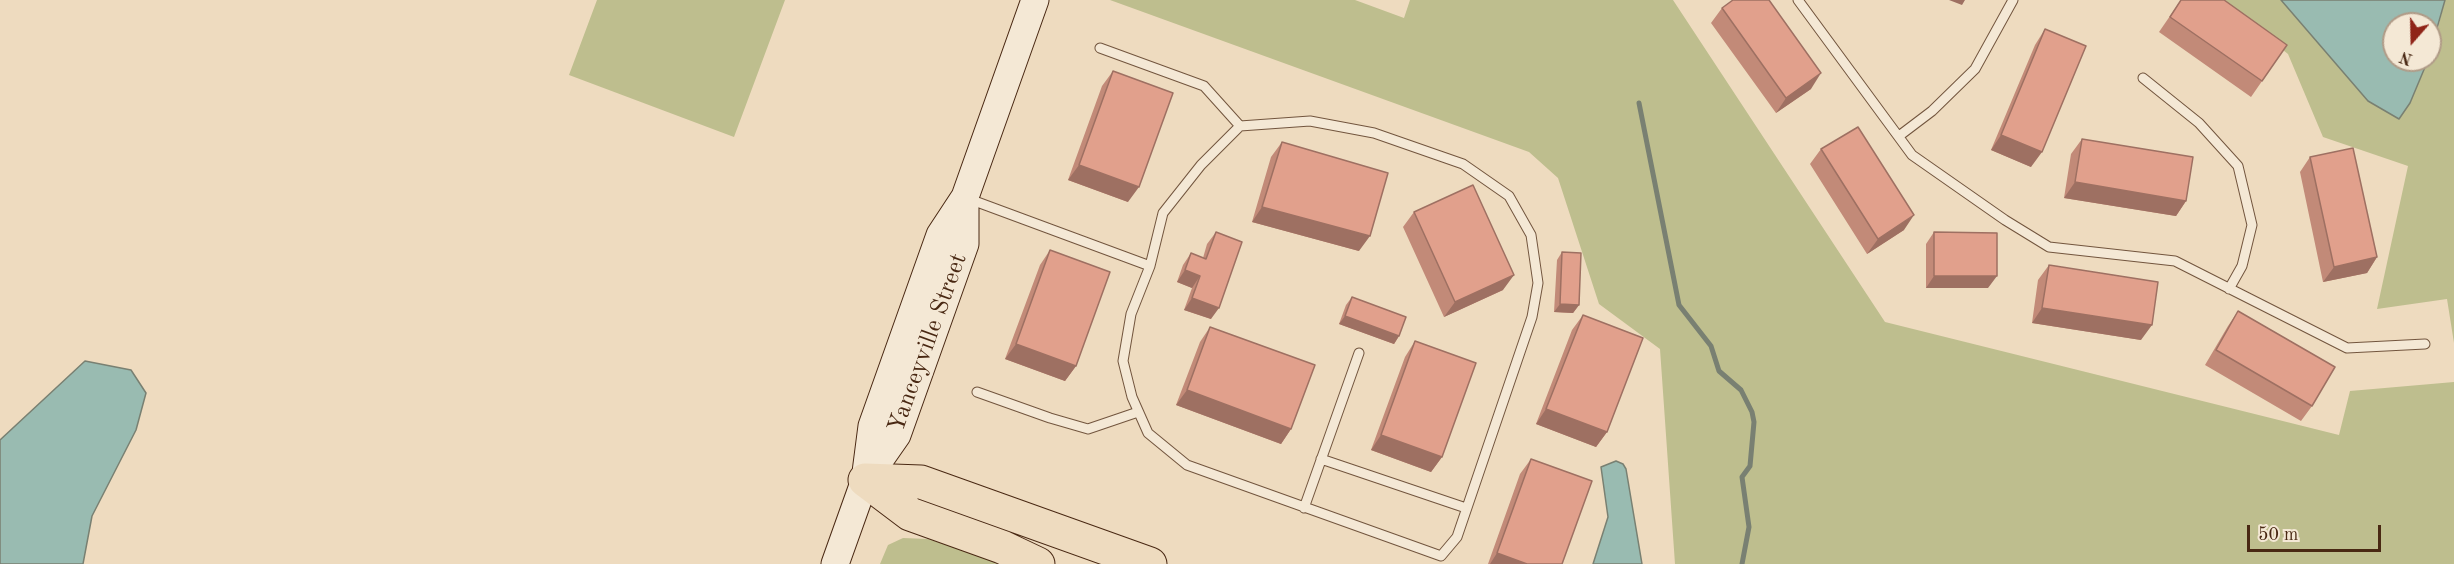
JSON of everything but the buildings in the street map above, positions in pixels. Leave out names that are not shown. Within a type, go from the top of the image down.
[{"type":"highway","points":[[865,480],[910,514],[1002,547],[1038,564]]},
{"type":"highway","points":[[865,480],[921,482],[1150,564]]},
{"type":"main road","name":"Yanceyville Street","points":[[836,564],[865,480],[872,426],[940,235],[965,197],[1035,0]]},
{"type":"lane","points":[[1798,0],[1912,155],[2005,220],[2049,247],[2175,261],[2347,348],[2425,344]]},
{"type":"lane","points":[[1899,136],[1932,111],[1975,69],[2013,0]]},
{"type":"lane","points":[[1100,48],[1204,86],[1240,126]]},
{"type":"lane","points":[[2143,78],[2199,123],[2238,166],[2252,225],[2242,266],[2229,289]]},
{"type":"lane","points":[[1310,121],[1374,133],[1462,164],[1509,196],[1531,236],[1538,283],[1532,318],[1457,537],[1441,556],[1188,465],[1148,433],[1138,412],[1123,361],[1131,314],[1150,266],[1163,213],[1201,165],[1240,126],[1310,121]]},
{"type":"lane","points":[[965,197],[1150,266]]},
{"type":"lane","points":[[1304,508],[1359,353]]},
{"type":"lane","points":[[977,392],[1088,429],[1138,412]]},
{"type":"lane","points":[[1321,459],[1466,508]]},
{"type":"green space","points":[[597,0],[785,0],[734,137],[569,75]]},
{"type":"green space","points":[[1110,0],[1355,0],[1404,18],[1410,0],[1673,0],[1885,322],[2339,435],[2350,391],[2454,382],[2454,564],[1675,564],[1660,349],[1599,304],[1558,178],[1529,152]]},
{"type":"green space","points":[[2220,0],[2281,0],[2368,101],[2410,103],[2423,72],[2442,72],[2442,12],[2445,0],[2454,0],[2454,343],[2447,299],[2377,309],[2408,166],[2323,137],[2288,54]]},
{"type":"green space","points":[[903,538],[928,539],[1005,564],[880,564],[888,545]]},
{"type":"water","points":[[2281,0],[2445,0],[2442,12],[2382,12],[2382,72],[2423,72],[2410,103],[2399,119],[2368,101]]},
{"type":"water","points":[[85,361],[131,370],[146,393],[136,430],[92,516],[83,564],[0,564],[0,440]]},
{"type":"water","points":[[1616,461],[1623,464],[1626,469],[1642,564],[1593,564],[1608,517],[1601,467]]},
{"type":"waterway","points":[[1639,103],[1679,305],[1711,346],[1719,371],[1741,390],[1752,412],[1754,422],[1750,466],[1742,477],[1749,527],[1742,564]]}]
